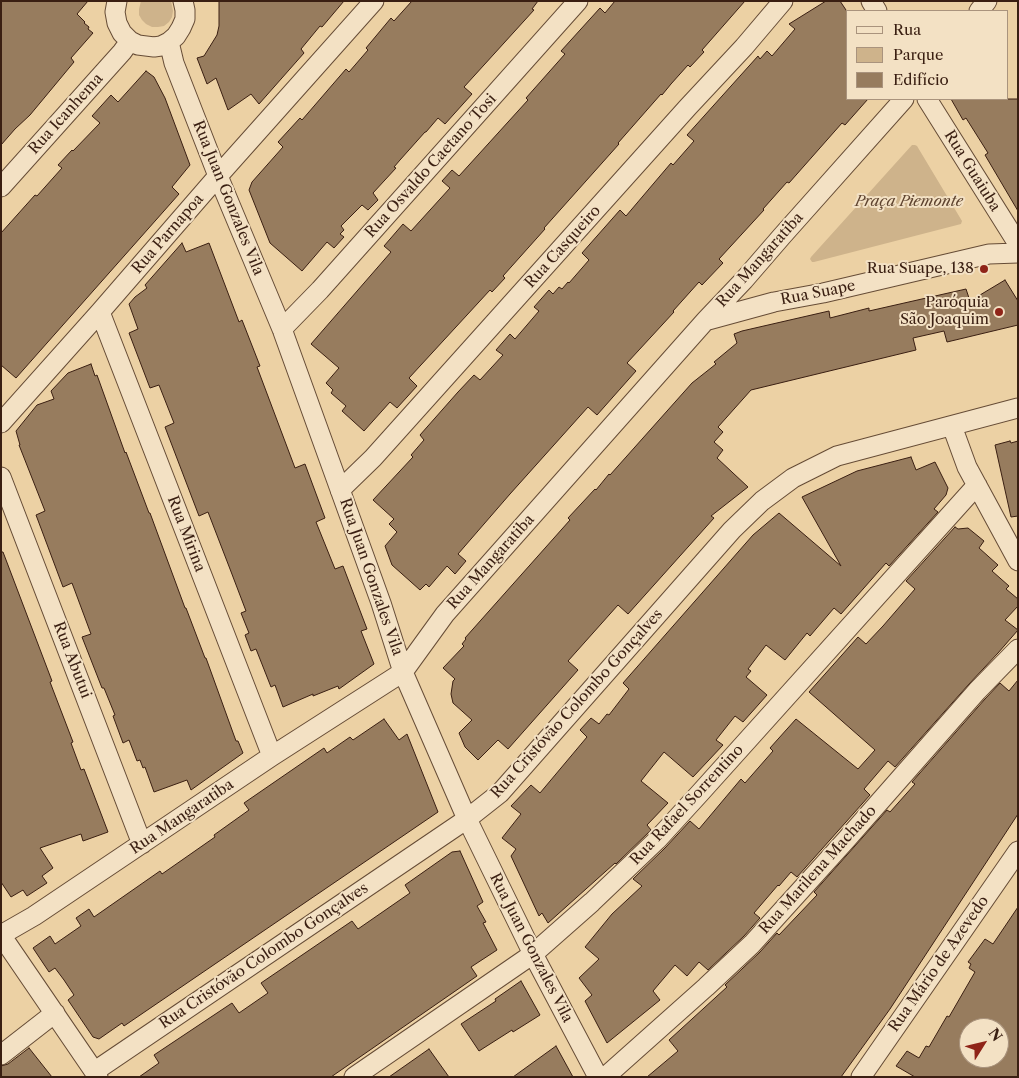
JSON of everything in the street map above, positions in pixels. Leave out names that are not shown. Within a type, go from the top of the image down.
[{"type":"street","points":[[117,1],[115,12],[117,23],[122,33],[130,41],[138,45],[161,44],[176,36],[184,19],[183,1]]},
{"type":"street","name":"Rua Parnapoa","points":[[1,423],[374,1]]},
{"type":"street","name":"Rua Osvaldo Caetano Tosi","points":[[282,329],[320,290],[578,1]]},
{"type":"street","name":"Rua Casqueiro","points":[[340,490],[374,458],[744,47],[783,1]]},
{"type":"street","name":"Rua Icanhema","points":[[1,186],[130,41]]},
{"type":"street","name":"Rua Juan Gonzales Vila","points":[[161,44],[174,63],[218,176],[282,329],[381,603],[403,672],[467,819],[533,954],[598,1077]]},
{"type":"street","name":"Rua Mangaratiba","points":[[1,935],[34,916],[272,756],[403,672],[445,614],[903,100]]},
{"type":"street","name":"Rua Guaiuba","points":[[928,100],[1018,244]]},
{"type":"street","name":"Rua Suape","points":[[706,320],[774,302],[823,294],[989,254],[1018,253]]},
{"type":"street","name":"Rua Mirina","points":[[100,312],[272,756]]},
{"type":"street","name":"Rua Cristóvão Colombo Gonçalves","points":[[96,1074],[467,819],[500,793],[732,530],[762,501],[793,478],[837,456],[1018,408]]},
{"type":"street","points":[[952,426],[967,467],[1018,561]]},
{"type":"street","name":"Rua Abutui","points":[[1,477],[142,844]]},
{"type":"street","name":"Rua Rafael Sorrentino","points":[[354,1077],[533,954],[592,902],[657,840],[977,485]]},
{"type":"street","name":"Rua Marilena Machado","points":[[605,1077],[752,944],[977,692],[1018,649]]},
{"type":"street","name":"Rua Mário de Azevedo","points":[[861,1077],[1018,851]]},
{"type":"street","points":[[1,935],[96,1074]]},
{"type":"street","points":[[1,1055],[55,1013]]},
{"type":"green space","points":[[141,1],[171,1],[173,11],[169,22],[164,26],[158,27],[146,24],[139,15]]},
{"type":"green space","name":"Praça Piemonte","points":[[912,145],[917,146],[962,221],[961,224],[812,262],[811,257]]},
{"type":"building","points":[[1,1],[88,1],[77,14],[93,33],[71,58],[74,62],[30,115],[1,145]]},
{"type":"building","points":[[219,1],[344,1],[301,49],[304,53],[259,104],[251,94],[228,110],[216,78],[207,84],[197,58],[204,56],[217,35]]},
{"type":"building","points":[[412,1],[538,1],[532,9],[534,10],[464,87],[472,94],[445,124],[438,118],[373,193],[378,200],[368,210],[362,205],[341,226],[344,230],[340,234],[344,237],[334,248],[327,242],[302,271],[270,243],[249,190],[252,182],[283,147],[278,142],[300,118],[302,120],[346,69],[349,72],[391,18],[394,21]]},
{"type":"building","points":[[615,1],[745,1],[702,50],[704,52],[690,67],[688,65],[661,94],[544,228],[503,276],[505,278],[492,292],[490,290],[409,378],[417,386],[397,408],[390,402],[364,431],[342,411],[346,406],[331,393],[333,390],[326,383],[339,368],[311,344],[391,252],[384,246],[403,224],[411,231],[450,188],[442,181],[452,170],[459,176],[528,100],[526,98],[565,54],[561,51],[600,8],[605,13]]},
{"type":"building","points":[[826,1],[840,1],[846,10],[846,100],[867,100],[845,125],[842,123],[789,183],[787,182],[719,259],[723,263],[702,285],[699,282],[627,363],[636,371],[597,415],[588,407],[510,494],[458,554],[466,561],[455,574],[447,566],[429,587],[426,584],[420,590],[392,565],[385,546],[397,532],[389,524],[394,519],[373,500],[413,457],[411,455],[424,440],[420,435],[458,392],[474,375],[480,380],[503,355],[496,350],[510,334],[515,339],[539,311],[534,307],[549,290],[553,294],[559,287],[562,289],[589,260],[582,253],[620,210],[626,216],[671,163],[673,165],[694,141],[687,135],[758,56],[760,59],[767,51],[772,56],[795,29],[789,24]]},
{"type":"building","points":[[146,71],[154,77],[165,98],[190,165],[172,187],[179,194],[16,378],[1,365],[1,233],[62,168],[58,165],[100,123],[92,116],[111,95],[118,102]]},
{"type":"building","points":[[1018,99],[1018,211],[985,155],[988,153],[966,118],[963,120],[952,100]]},
{"type":"building","points":[[182,243],[186,252],[209,243],[239,322],[242,320],[260,366],[257,367],[295,468],[305,464],[325,518],[316,522],[335,569],[343,566],[367,629],[361,631],[374,664],[339,689],[338,686],[313,696],[313,694],[283,707],[275,685],[271,687],[256,649],[251,651],[245,635],[249,633],[241,613],[246,611],[230,569],[208,512],[199,516],[165,427],[174,423],[159,385],[150,388],[129,333],[138,329],[129,304],[147,288],[145,285]]},
{"type":"building","points":[[1005,280],[1018,301],[1018,325],[947,342],[944,331],[913,338],[916,350],[751,390],[718,427],[723,432],[714,442],[723,450],[717,458],[748,487],[711,516],[714,518],[628,614],[618,605],[568,661],[578,670],[508,749],[498,740],[478,760],[465,747],[459,733],[472,720],[453,703],[451,694],[455,679],[443,668],[464,646],[462,644],[465,638],[570,520],[568,518],[610,475],[692,383],[716,364],[714,362],[737,343],[734,334],[829,311],[830,318],[869,308],[869,311],[966,289],[970,301]]},
{"type":"building","points":[[91,364],[95,376],[97,375],[125,453],[206,658],[236,741],[238,741],[243,753],[191,790],[187,780],[154,792],[145,767],[143,768],[140,760],[137,761],[129,740],[123,743],[113,716],[115,715],[82,637],[91,634],[72,583],[63,587],[36,515],[45,511],[19,445],[16,431],[37,405],[54,399],[51,391],[68,373]]},
{"type":"building","points":[[1010,441],[1011,443],[1018,441],[1018,516],[1011,517],[995,445]]},
{"type":"building","points":[[911,457],[916,470],[935,462],[948,488],[946,495],[934,509],[938,512],[889,566],[886,563],[841,614],[834,608],[810,636],[807,633],[785,660],[766,645],[748,669],[751,671],[746,677],[767,695],[743,722],[735,716],[716,740],[723,745],[693,777],[664,752],[641,781],[668,803],[647,825],[651,830],[616,864],[548,923],[542,913],[539,916],[511,856],[516,849],[502,838],[521,814],[511,806],[531,785],[540,793],[587,737],[580,730],[591,718],[599,724],[607,714],[609,715],[629,689],[623,683],[753,535],[779,513],[841,566],[802,497],[857,471]]},
{"type":"building","points":[[955,527],[958,529],[968,528],[984,541],[979,548],[998,565],[992,571],[1009,586],[1006,589],[1018,599],[1018,606],[1005,620],[1018,630],[895,767],[888,761],[864,789],[870,795],[797,877],[791,872],[778,885],[754,913],[760,918],[744,936],[708,970],[699,962],[687,976],[675,965],[653,991],[660,1000],[607,1043],[585,1001],[592,995],[579,978],[599,959],[585,947],[612,914],[642,886],[633,879],[690,821],[699,829],[741,779],[745,783],[773,751],[770,748],[796,719],[858,769],[875,750],[809,692],[858,637],[866,644],[883,626],[915,589],[906,581]]},
{"type":"building","points":[[1,552],[3,552],[52,681],[50,682],[73,742],[71,743],[81,770],[84,769],[108,832],[83,841],[81,834],[40,848],[53,868],[42,876],[47,883],[27,896],[23,890],[11,897],[1,882]]},
{"type":"building","points":[[1018,680],[1018,814],[890,1009],[841,1077],[647,1077],[678,1051],[669,1040],[727,987],[725,985],[777,933],[779,935],[817,895],[814,892],[887,810],[890,812],[915,784],[912,782],[985,699],[1000,683],[1009,691]]},
{"type":"building","points":[[384,719],[399,740],[407,734],[438,812],[124,1026],[122,1023],[99,1039],[93,1037],[68,1000],[74,995],[64,980],[55,968],[49,972],[33,948],[50,936],[55,944],[81,926],[76,918],[89,909],[94,917],[160,871],[162,874],[215,837],[214,835],[249,810],[244,803],[324,748],[327,753],[350,737],[353,740]]},
{"type":"building","points":[[460,851],[483,902],[477,906],[486,922],[483,923],[497,950],[471,967],[477,976],[331,1077],[139,1077],[159,1063],[154,1055],[232,1003],[239,1013],[268,993],[261,983],[352,921],[358,929],[410,893],[405,885],[452,852]]},
{"type":"building","points":[[1018,907],[1018,1077],[915,1077],[896,1066],[907,1051],[919,1058],[926,1046],[929,1047],[975,972],[969,968],[971,964],[968,962],[985,939],[993,944]]},
{"type":"building","points":[[521,981],[540,1015],[479,1051],[461,1024],[496,1001],[495,999]]},
{"type":"building","points":[[556,1046],[573,1077],[513,1077]]},
{"type":"building","points":[[29,1048],[52,1077],[1,1077],[1,1066],[8,1064]]},
{"type":"building","points":[[429,1049],[449,1077],[389,1077]]},
{"type":"place","name":"Rua Suape, 138","points":[[984,269]]},
{"type":"place","name":"Paróquia São Joaquim","points":[[999,312]]}]
